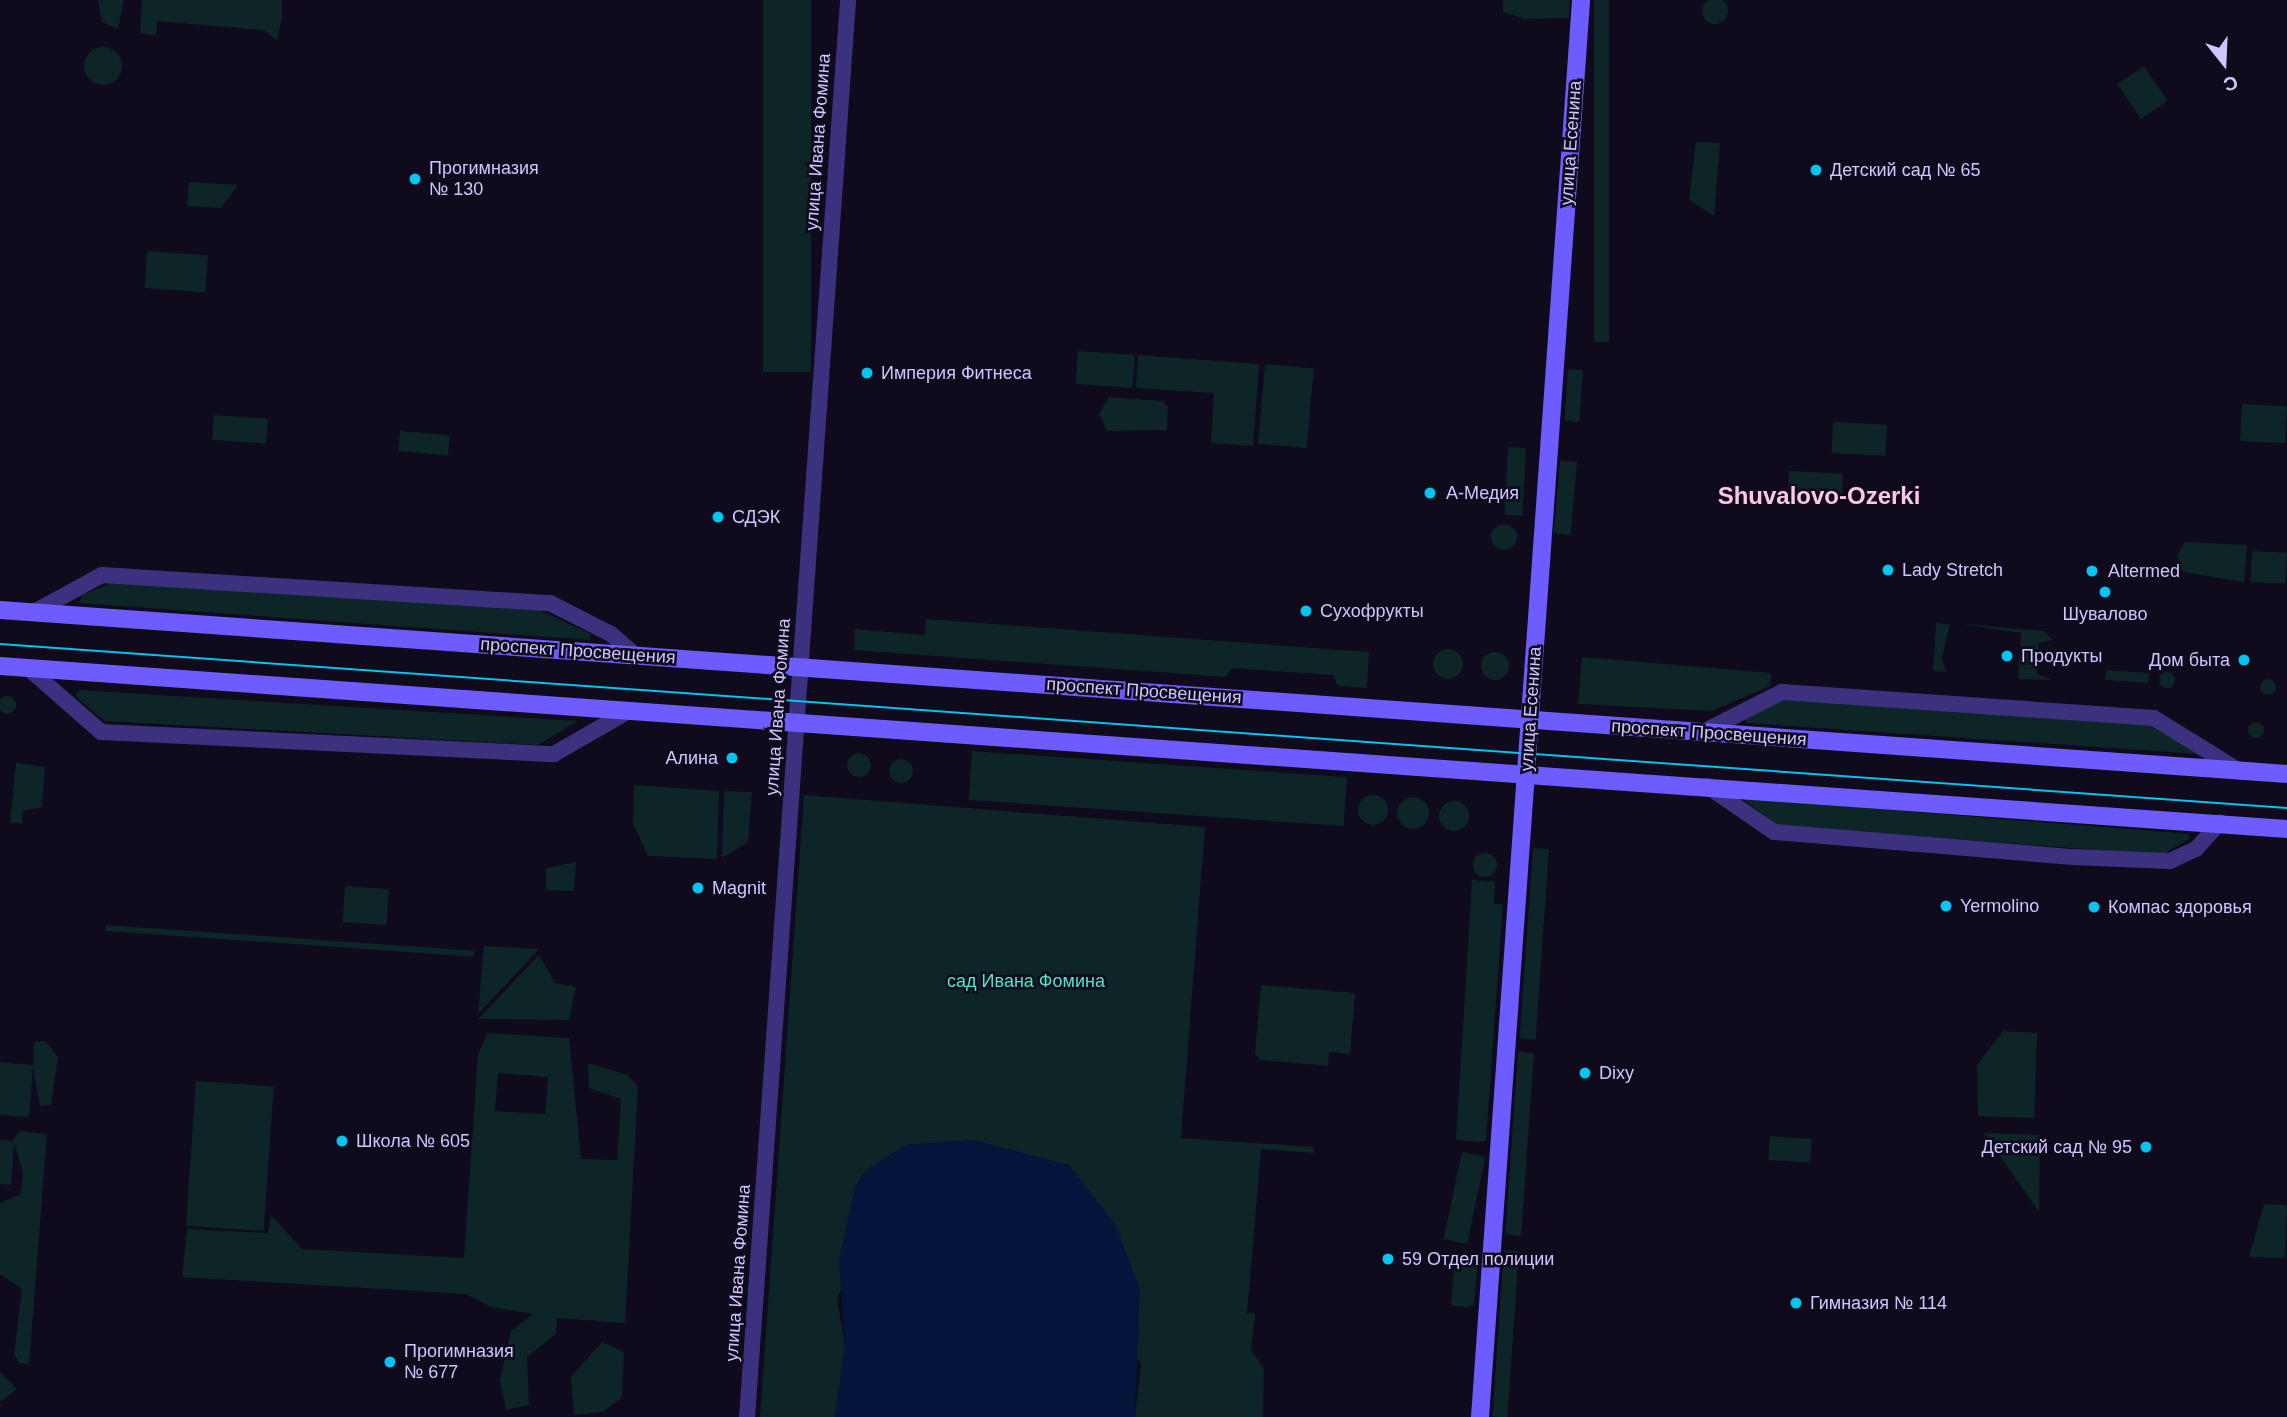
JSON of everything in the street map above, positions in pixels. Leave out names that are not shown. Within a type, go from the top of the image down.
[{"type":"main road","name":"улица Есенина","points":[[1480,1417],[1581,0]]},
{"type":"main road","name":"проспект Просвещения","points":[[0,610],[2287,774]]},
{"type":"main road","points":[[0,666],[1526,777],[1704,785],[2287,829]]},
{"type":"street","name":"улица Ивана Фомина","points":[[747,1417],[848,0]]},
{"type":"street","points":[[34,612],[102,575],[550,603],[611,634],[635,655]]},
{"type":"street","points":[[28,668],[101,732],[554,754],[627,712]]},
{"type":"street","points":[[1703,732],[1782,692],[2154,718],[2241,772]]},
{"type":"street","points":[[1704,785],[1774,832],[2073,857],[2170,862],[2196,849],[2220,822]]},
{"type":"green space","points":[[1715,-2],[1724,2],[1728,11],[1724,20],[1715,24],[1706,20],[1702,11],[1706,2]]},
{"type":"green space","points":[[98,0],[124,0],[118,29],[102,22]]},
{"type":"green space","points":[[142,0],[282,0],[282,18],[277,40],[263,30],[157,21],[156,36],[140,33]]},
{"type":"green space","points":[[763,0],[811,0],[811,372],[763,372]]},
{"type":"green space","points":[[1503,0],[1570,0],[1569,18],[1525,19],[1503,12]]},
{"type":"green space","points":[[1594,0],[1609,0],[1609,342],[1594,342]]},
{"type":"green space","points":[[103,47],[117,52],[122,66],[117,80],[103,85],[89,80],[84,66],[89,52]]},
{"type":"green space","points":[[2144,66],[2167,101],[2141,119],[2117,84]]},
{"type":"green space","points":[[1696,142],[1720,143],[1714,216],[1689,200]]},
{"type":"green space","points":[[189,182],[238,185],[221,208],[187,206]]},
{"type":"green space","points":[[147,251],[208,255],[205,292],[144,288]]},
{"type":"green space","points":[[1078,351],[1135,355],[1133,388],[1076,384]]},
{"type":"green space","points":[[1138,355],[1259,364],[1253,446],[1211,443],[1214,393],[1136,388]]},
{"type":"green space","points":[[1265,364],[1314,368],[1307,448],[1258,444]]},
{"type":"green space","points":[[1568,369],[1583,370],[1579,422],[1564,421]]},
{"type":"green space","points":[[1109,397],[1162,401],[1168,407],[1167,430],[1107,431],[1099,414]]},
{"type":"green space","points":[[2242,404],[2287,406],[2285,443],[2240,441]]},
{"type":"green space","points":[[214,415],[268,419],[266,444],[212,440]]},
{"type":"green space","points":[[1833,422],[1887,425],[1885,456],[1831,453]]},
{"type":"green space","points":[[400,431],[450,435],[448,455],[398,451]]},
{"type":"green space","points":[[1508,447],[1526,448],[1522,516],[1504,515]]},
{"type":"green space","points":[[1560,461],[1577,462],[1571,535],[1554,533]]},
{"type":"green space","points":[[1789,471],[1843,474],[1841,502],[1788,499]]},
{"type":"green space","points":[[1504,524],[1513,528],[1517,537],[1513,546],[1504,550],[1495,546],[1491,537],[1495,528]]},
{"type":"green space","points":[[2185,542],[2247,545],[2244,582],[2183,572],[2177,555]]},
{"type":"green space","points":[[2252,551],[2287,553],[2285,584],[2250,582]]},
{"type":"green space","points":[[116,581],[535,608],[591,634],[590,640],[79,603],[82,595]]},
{"type":"green space","points":[[926,619],[1369,652],[1367,688],[1338,686],[1333,675],[1232,668],[1226,677],[854,650],[855,629],[925,635]]},
{"type":"green space","points":[[1936,623],[1950,624],[1942,658],[1946,672],[1933,671]]},
{"type":"green space","points":[[1960,624],[2044,631],[2053,640],[2039,643],[2037,674],[2051,680],[2018,679],[2021,633]]},
{"type":"green space","points":[[1448,649],[1454,650],[1462,658],[1462,670],[1454,678],[1448,679],[1442,678],[1434,670],[1433,664],[1434,658],[1442,650]]},
{"type":"green space","points":[[1495,652],[1505,656],[1509,666],[1505,676],[1495,680],[1485,676],[1481,666],[1485,656]]},
{"type":"green space","points":[[1582,657],[1771,673],[1770,686],[1712,711],[1578,704]]},
{"type":"green space","points":[[2106,670],[2149,673],[2148,683],[2105,680]]},
{"type":"green space","points":[[2167,672],[2173,674],[2173,686],[2167,688],[2161,686],[2159,680],[2161,674]]},
{"type":"green space","points":[[2268,679],[2274,681],[2274,693],[2268,695],[2262,693],[2260,687],[2262,681]]},
{"type":"green space","points":[[78,690],[578,721],[538,745],[104,721],[76,697]]},
{"type":"green space","points":[[3,696],[11,696],[16,705],[14,712],[3,714],[-2,709],[-2,701]]},
{"type":"green space","points":[[1782,698],[2152,725],[2200,754],[1746,723],[1746,716]]},
{"type":"green space","points":[[2256,722],[2262,724],[2262,736],[2256,738],[2250,736],[2248,730],[2250,724]]},
{"type":"green space","points":[[972,751],[1347,777],[1344,826],[969,800]]},
{"type":"green space","points":[[859,753],[868,756],[871,765],[868,774],[859,777],[850,774],[847,765],[850,756]]},
{"type":"green space","points":[[901,759],[910,762],[913,771],[910,780],[901,783],[892,780],[889,771],[892,762]]},
{"type":"green space","points":[[16,763],[45,767],[42,807],[23,811],[22,823],[10,823]]},
{"type":"green space","points":[[634,785],[719,791],[717,859],[648,856],[633,823]]},
{"type":"green space","points":[[724,791],[752,792],[748,842],[722,858]]},
{"type":"green space","name":"сад Ивана Фомина","points":[[804,795],[1205,827],[1181,1138],[1314,1147],[1314,1153],[1261,1149],[1247,1313],[1255,1314],[1251,1351],[1264,1368],[1263,1417],[1135,1417],[1141,1364],[974,1140],[905,1145],[837,1298],[845,1346],[835,1417],[760,1417]]},
{"type":"green space","points":[[1373,795],[1384,799],[1388,810],[1384,821],[1373,825],[1362,821],[1358,810],[1362,799]]},
{"type":"green space","points":[[1413,797],[1424,802],[1429,813],[1424,824],[1413,829],[1402,824],[1397,813],[1402,802]]},
{"type":"green space","points":[[1742,798],[2189,834],[2189,839],[2162,855],[1776,825]]},
{"type":"green space","points":[[1454,801],[1465,805],[1469,816],[1465,827],[1454,831],[1443,827],[1439,816],[1443,805]]},
{"type":"green space","points":[[1533,848],[1549,849],[1536,1040],[1520,1039]]},
{"type":"green space","points":[[1485,853],[1494,856],[1497,865],[1494,874],[1485,877],[1476,874],[1473,865],[1476,856]]},
{"type":"green space","points":[[576,862],[574,891],[546,890],[546,868]]},
{"type":"green space","points":[[1472,880],[1495,882],[1494,904],[1503,904],[1486,1140],[1480,1142],[1456,1140]]},
{"type":"green space","points":[[345,886],[389,889],[386,925],[342,922]]},
{"type":"green space","points":[[106,925],[474,951],[474,957],[106,931]]},
{"type":"green space","points":[[484,946],[539,949],[478,1014]]},
{"type":"green space","points":[[539,955],[555,983],[576,987],[569,1020],[478,1019]]},
{"type":"green space","points":[[1261,985],[1355,993],[1350,1054],[1329,1052],[1328,1066],[1261,1060],[1255,1054]]},
{"type":"green space","points":[[2003,1031],[2037,1033],[2034,1118],[1978,1116],[1977,1065]]},
{"type":"green space","points":[[488,1033],[569,1038],[581,1159],[617,1160],[621,1099],[589,1088],[588,1063],[628,1075],[638,1087],[625,1323],[557,1318],[556,1334],[527,1357],[529,1405],[506,1410],[500,1380],[511,1331],[533,1314],[491,1307],[466,1294],[182,1277],[187,1229],[268,1233],[271,1215],[302,1249],[464,1258],[478,1054]],"holes":[[[498,1073],[548,1077],[545,1114],[495,1111]]]},
{"type":"green space","points":[[46,1041],[58,1057],[51,1105],[40,1106],[33,1066],[29,1117],[0,1115],[0,1062],[33,1065],[34,1042]]},
{"type":"green space","points":[[1518,1052],[1534,1053],[1521,1236],[1505,1235]]},
{"type":"green space","points":[[196,1081],[274,1086],[264,1231],[186,1226]]},
{"type":"green space","points":[[19,1131],[47,1134],[29,1364],[19,1363],[14,1354],[22,1289],[0,1274],[0,1203],[21,1194],[23,1172],[14,1143],[11,1185],[0,1184],[0,1140],[13,1141]]},
{"type":"green space","points":[[1984,1133],[2040,1135],[2039,1212]]},
{"type":"green space","points":[[1770,1136],[1812,1139],[1810,1163],[1768,1160]]},
{"type":"green space","points":[[1462,1152],[1485,1157],[1467,1244],[1443,1239]]},
{"type":"green space","points":[[2264,1204],[2287,1205],[2285,1258],[2249,1257]]},
{"type":"green space","points":[[1504,1250],[1519,1251],[1507,1417],[1492,1417]]},
{"type":"green space","points":[[1455,1255],[1478,1257],[1474,1305],[1468,1307],[1451,1306]]},
{"type":"green space","points":[[602,1342],[624,1352],[622,1397],[603,1412],[574,1415],[571,1377]]},
{"type":"green space","points":[[0,1372],[17,1389],[2,1401],[0,1401]]},
{"type":"water","points":[[974,1140],[1069,1165],[1115,1224],[1140,1289],[1135,1417],[835,1417],[845,1346],[839,1259],[855,1187],[865,1171],[905,1145]]},
{"type":"tram line","points":[[0,644],[2287,808]]},
{"type":"place","name":"Детский сад № 65","points":[[1816,170]]},
{"type":"place","name":"Прогимназия № 130","points":[[415,179]]},
{"type":"place","name":"Империя Фитнеса","points":[[867,373]]},
{"type":"place","name":"А-Медия","points":[[1430,493]]},
{"type":"place","name":"СДЭК","points":[[718,517]]},
{"type":"place","name":"Lady Stretch","points":[[1888,570]]},
{"type":"place","name":"Altermed","points":[[2092,571]]},
{"type":"place","name":"Шувалово","points":[[2105,592]]},
{"type":"place","name":"Сухофрукты","points":[[1306,611]]},
{"type":"place","name":"Продукты","points":[[2007,656]]},
{"type":"place","name":"Дом быта","points":[[2244,660]]},
{"type":"place","name":"Алина","points":[[732,758]]},
{"type":"place","name":"Magnit","points":[[698,888]]},
{"type":"place","name":"Yermolino","points":[[1946,906]]},
{"type":"place","name":"Компас здоровья","points":[[2094,907]]},
{"type":"place","name":"Dixy","points":[[1585,1073]]},
{"type":"place","name":"Школа № 605","points":[[342,1141]]},
{"type":"place","name":"Детский сад № 95","points":[[2146,1147]]},
{"type":"place","name":"59 Отдел полиции","points":[[1388,1259]]},
{"type":"place","name":"Гимназия № 114","points":[[1796,1303]]},
{"type":"place","name":"Прогимназия № 677","points":[[390,1362]]},
{"type":"district","name":"Shuvalovo-Ozerki","points":[[1819,496]]}]
